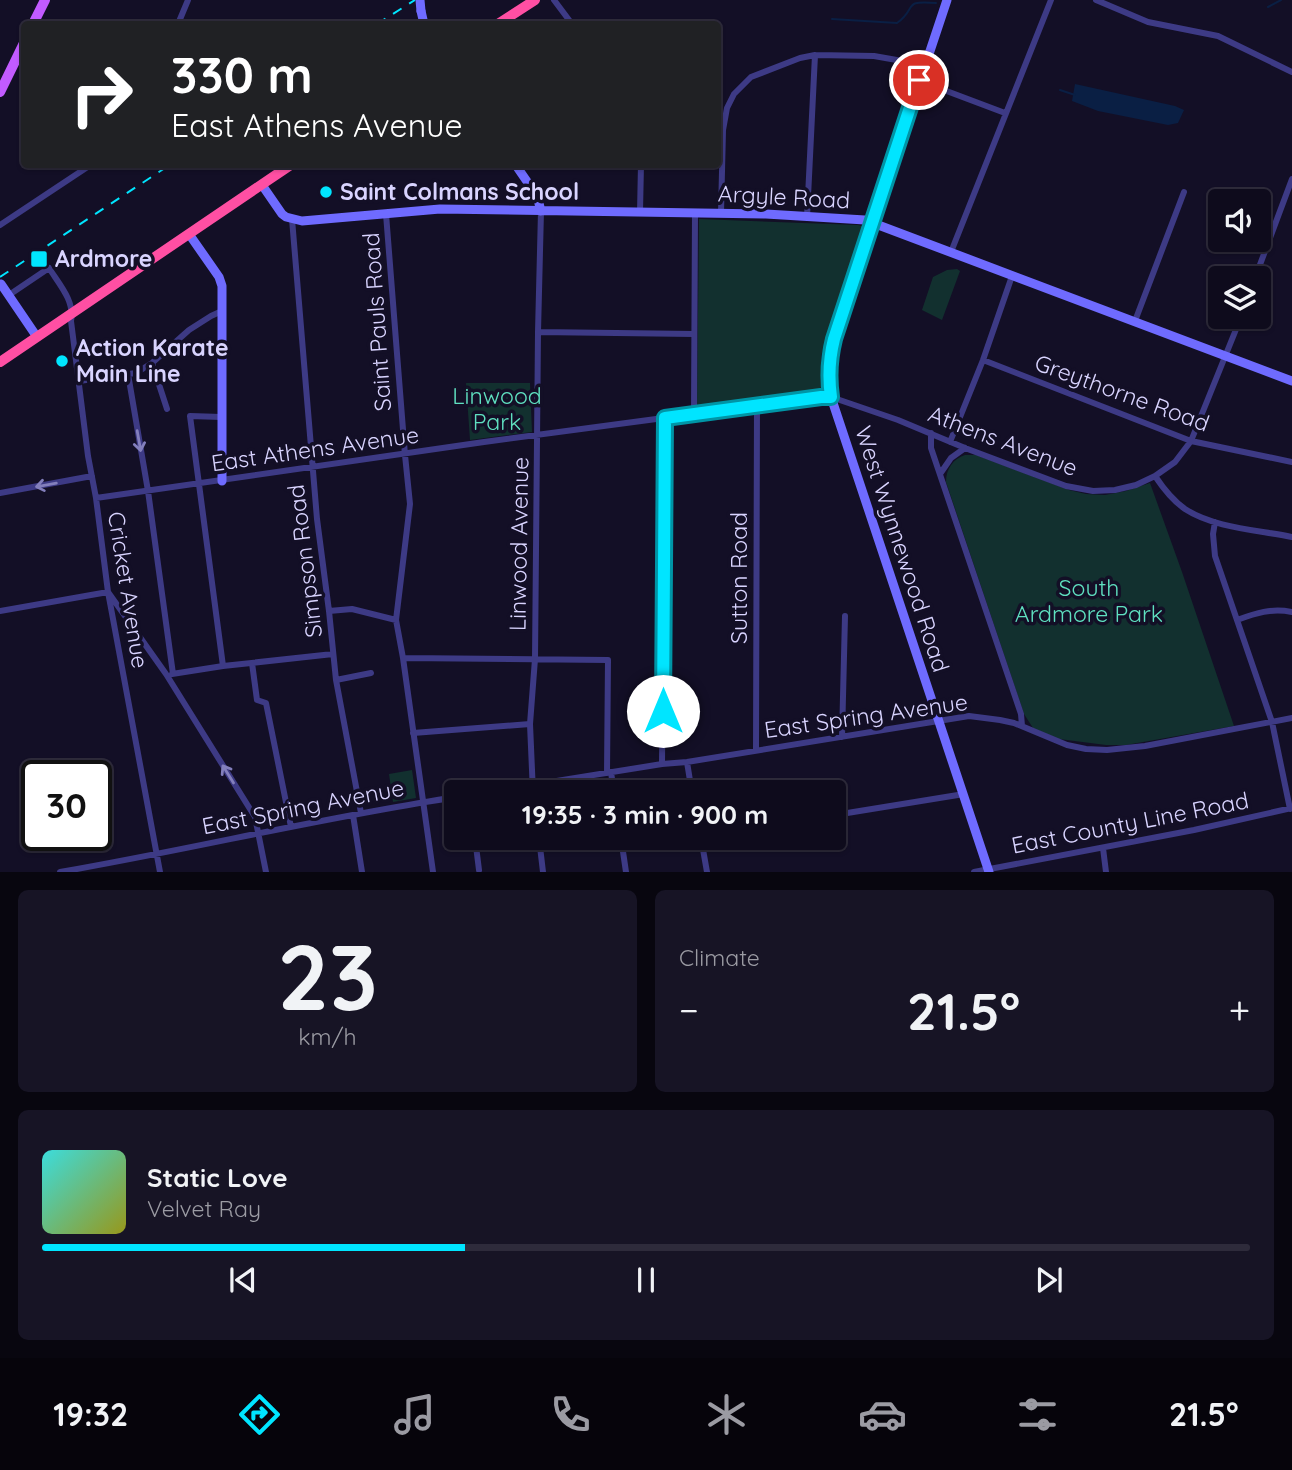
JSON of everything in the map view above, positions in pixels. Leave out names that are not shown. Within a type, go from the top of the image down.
[{"type":"highway","points":[[503,21],[535,0]]},
{"type":"highway","points":[[0,362],[286,168]]},
{"type":"main road","points":[[34,21],[45,0]]},
{"type":"main road","points":[[0,92],[21,49]]},
{"type":"street","points":[[179,21],[188,0]]},
{"type":"street","points":[[420,0],[424,21]]},
{"type":"street","points":[[554,0],[570,21]]},
{"type":"street","name":"West Wynnewood Road","points":[[947,0],[832,347],[828,378],[831,397],[989,870]]},
{"type":"street","points":[[951,252],[1051,0]]},
{"type":"street","points":[[1096,0],[1148,22],[1218,36],[1292,72]]},
{"type":"street","points":[[721,213],[723,130],[727,108],[734,94],[751,78],[815,55],[874,56],[925,65]]},
{"type":"street","points":[[807,217],[815,55]]},
{"type":"street","points":[[12,68],[21,65]]},
{"type":"street","points":[[919,80],[1005,113]]},
{"type":"street","points":[[0,225],[86,168]]},
{"type":"street","points":[[518,168],[537,196],[541,211]]},
{"type":"street","points":[[640,212],[641,168]]},
{"type":"street","points":[[1259,266],[1292,179]]},
{"type":"street","points":[[262,185],[282,214],[292,219]]},
{"type":"street","points":[[1135,321],[1184,192]]},
{"type":"street","name":"Argyle Road","points":[[292,219],[302,221],[440,209],[695,212],[865,220],[1292,381]]},
{"type":"street","name":"Linwood Avenue","points":[[533,780],[530,724],[536,659],[541,211]]},
{"type":"street","points":[[694,414],[695,212]]},
{"type":"street","name":"Saint Pauls Road","points":[[386,214],[410,504],[396,620],[433,872]]},
{"type":"street","name":"Simpson Road","points":[[292,219],[312,468],[336,680],[357,814],[362,872]]},
{"type":"street","points":[[189,234],[221,282],[222,481]]},
{"type":"street","points":[[9,295],[49,268],[71,303],[73,312]]},
{"type":"street","points":[[950,442],[983,360],[1012,276]]},
{"type":"street","points":[[1,284],[37,337]]},
{"type":"street","points":[[79,381],[136,373],[152,363],[188,330],[222,311]]},
{"type":"street","name":"Cricket Avenue","points":[[73,312],[71,321],[107,592],[160,872]]},
{"type":"street","name":"Athens Avenue","points":[[831,397],[1066,486],[1087,491],[1122,489],[1155,476],[1175,462],[1191,441],[1237,329]]},
{"type":"street","points":[[538,332],[694,334]]},
{"type":"street","name":"Greythorne Road","points":[[983,360],[1191,441],[1292,462]]},
{"type":"street","points":[[152,363],[167,410]]},
{"type":"street","points":[[128,374],[148,491],[169,674]]},
{"type":"street","name":"East Athens Avenue","points":[[96,498],[484,442],[831,397]]},
{"type":"street","name":"Sutton Road","points":[[756,750],[757,405]]},
{"type":"street","points":[[221,417],[190,415],[223,666]]},
{"type":"street","points":[[662,764],[665,418]]},
{"type":"street","points":[[931,433],[931,448],[1021,714],[1022,726]]},
{"type":"street","points":[[940,474],[951,458],[965,448]]},
{"type":"street","points":[[0,493],[92,476]]},
{"type":"street","points":[[1155,476],[1185,509],[1215,522],[1292,537]]},
{"type":"street","points":[[1215,522],[1213,534],[1216,556],[1272,722],[1291,808]]},
{"type":"street","points":[[0,611],[107,592],[169,674],[255,817],[266,872]]},
{"type":"street","points":[[329,611],[352,609],[396,620]]},
{"type":"street","points":[[1237,620],[1278,609],[1292,612]]},
{"type":"street","points":[[842,737],[845,617]]},
{"type":"street","points":[[169,674],[333,654]]},
{"type":"street","points":[[403,658],[608,660],[611,780]]},
{"type":"street","points":[[252,663],[257,700],[266,703],[291,827]]},
{"type":"street","points":[[336,680],[371,673]]},
{"type":"street","name":"East Spring Avenue","points":[[573,780],[609,772],[687,762],[969,716],[1022,726],[1067,745],[1107,750],[1145,746],[1292,718]]},
{"type":"street","points":[[413,733],[530,724]]},
{"type":"street","points":[[687,762],[690,780]]},
{"type":"street","points":[[846,813],[964,794]]},
{"type":"street","name":"East Spring Avenue","points":[[60,872],[444,799]]},
{"type":"street","name":"East County Line Road","points":[[974,872],[1291,808]]},
{"type":"street","points":[[1102,848],[1106,872]]},
{"type":"street","points":[[477,850],[480,870]]},
{"type":"street","points":[[541,850],[544,872]]},
{"type":"street","points":[[623,850],[626,872]]},
{"type":"street","points":[[703,850],[708,872]]},
{"type":"green space","points":[[699,219],[862,226],[863,230],[821,356],[821,387],[817,392],[697,408]]},
{"type":"green space","points":[[947,270],[960,271],[942,320],[922,310],[933,277]]},
{"type":"green space","name":"Linwood Park","points":[[466,383],[530,383],[532,432],[470,440]]},
{"type":"green space","name":"South Ardmore Park","points":[[965,455],[976,455],[1086,494],[1105,495],[1150,483],[1234,726],[1126,745],[1059,739],[1033,728],[1024,714],[946,482],[951,465]]},
{"type":"green space","points":[[412,770],[416,798],[393,802],[389,774]]},
{"type":"water","points":[[1075,84],[1184,110],[1178,123],[1168,125],[1098,111],[1072,101]]},
{"type":"waterway","points":[[1268,7],[1281,0]]},
{"type":"waterway","points":[[832,19],[897,23],[914,4],[936,3]]},
{"type":"waterway","points":[[1060,90],[1075,95]]},
{"type":"railway","points":[[382,21],[415,0]]},
{"type":"railway","points":[[0,277],[165,168]]},
{"type":"place","name":"Saint Colmans School","points":[[326,192]]},
{"type":"place","name":"Ardmore","points":[[39,259]]},
{"type":"place","name":"Action Karate Main Line","points":[[62,361]]},
{"type":"route","points":[[663,711],[665,418],[831,397],[828,378],[834,339],[919,80]]}]
